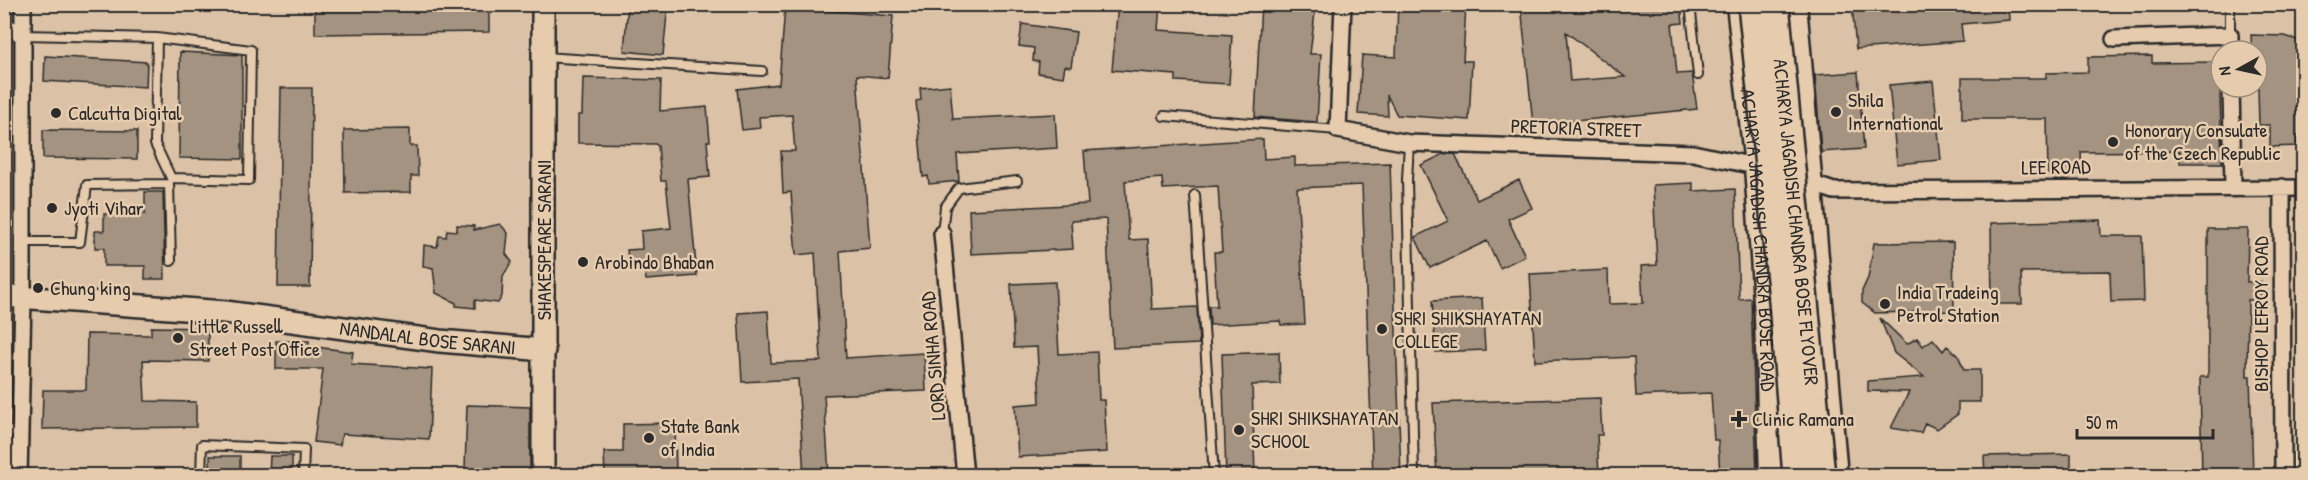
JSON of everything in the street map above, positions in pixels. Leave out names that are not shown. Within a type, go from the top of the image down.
[{"type":"highway","name":"ACHARYA JAGADISH CHANDRA BOSE FLYOVER","points":[[1752,4],[1782,289],[1797,476]]},
{"type":"highway","name":"ACHARYA JAGADISH CHANDRA BOSE FLYOVER","points":[[1775,4],[1821,476]]},
{"type":"main road","name":"ACHARYA JAGADISH CHANDRA BOSE ROAD","points":[[1737,4],[1755,166],[1766,317],[1771,476]]},
{"type":"main road","points":[[1795,4],[1836,476]]},
{"type":"street","points":[[19,476],[20,428],[14,297],[23,242],[23,4]]},
{"type":"street","name":"SHAKESPEARE SARANI","points":[[543,4],[543,476]]},
{"type":"street","points":[[1338,130],[1343,4]]},
{"type":"street","points":[[4,25],[23,35]]},
{"type":"street","points":[[2114,39],[2209,42]]},
{"type":"street","points":[[2231,99],[2233,187]]},
{"type":"street","name":"PRETORIA STREET","points":[[1338,130],[1409,143],[1693,153],[1755,166],[1810,182]]},
{"type":"street","name":"LEE ROAD","points":[[1810,182],[1834,191],[2304,188]]},
{"type":"street","name":"BISHOP LEFROY ROAD","points":[[2282,187],[2283,476]]},
{"type":"street","name":"LORD SINHA ROAD","points":[[942,233],[965,476]]},
{"type":"street","name":"NANDALAL BOSE SARANI","points":[[14,297],[225,312],[440,341],[544,350]]},
{"type":"lane","points":[[1690,4],[1698,75]]},
{"type":"lane","points":[[2230,4],[2230,39]]},
{"type":"lane","points":[[23,35],[157,38],[251,50],[249,180],[171,178],[155,144],[157,38]]},
{"type":"lane","points":[[542,57],[762,71]]},
{"type":"lane","points":[[1164,116],[1338,130]]},
{"type":"lane","points":[[1409,143],[1407,180],[1413,476]]},
{"type":"lane","points":[[942,233],[945,207],[959,188],[1017,181]]},
{"type":"lane","points":[[23,242],[80,242],[87,185],[169,184],[171,261]]},
{"type":"lane","points":[[1195,195],[1214,476]]},
{"type":"lane","points":[[4,434],[20,428]]},
{"type":"lane","points":[[201,476],[202,445],[304,449],[303,476]]},
{"type":"building","points":[[315,4],[489,4],[489,32],[315,34]]},
{"type":"building","points":[[628,4],[668,4],[663,55],[624,51]]},
{"type":"building","points":[[1118,4],[1160,4],[1158,30],[1232,35],[1229,84],[1176,81],[1176,75],[1112,70]]},
{"type":"building","points":[[1261,4],[1316,4],[1310,54],[1321,54],[1317,122],[1255,117]]},
{"type":"building","points":[[1398,4],[1466,4],[1463,61],[1472,61],[1469,120],[1397,115],[1387,95],[1388,116],[1358,114],[1362,55],[1396,57]]},
{"type":"building","points":[[1670,4],[1670,8],[1681,7],[1683,23],[1672,24],[1677,74],[1692,73],[1697,109],[1533,125],[1521,5]],"holes":[[[1566,32],[1625,77],[1570,81]]]},
{"type":"building","points":[[1852,4],[2008,4],[2009,20],[1961,24],[1963,41],[1856,49]]},
{"type":"building","points":[[785,7],[893,16],[888,78],[857,75],[870,248],[840,251],[846,358],[924,353],[926,391],[824,395],[829,476],[804,476],[798,379],[742,382],[738,313],[768,311],[771,363],[821,361],[815,253],[796,255],[791,192],[783,193],[781,151],[795,151],[792,115],[759,117],[760,128],[742,130],[737,89],[779,84]]},
{"type":"building","points":[[1022,24],[1076,32],[1071,67],[1065,66],[1063,77],[1038,73],[1039,62],[1033,61],[1034,48],[1019,46]]},
{"type":"building","points":[[2251,35],[2285,36],[2304,42],[2304,136],[2297,136],[2297,146],[2270,147],[2270,125],[2259,125],[2258,99],[2269,99],[2269,39],[2251,39]]},
{"type":"building","points":[[180,52],[242,55],[242,159],[179,158]]},
{"type":"building","points":[[45,56],[147,62],[146,87],[44,81]]},
{"type":"building","points":[[2152,56],[2152,63],[2209,62],[2209,99],[2220,99],[2222,163],[2180,163],[2180,151],[2081,152],[2082,173],[2048,174],[2047,119],[1962,119],[1962,78],[2046,78],[2046,73],[2088,72],[2088,57]]},
{"type":"building","name":"Shila International","points":[[1858,72],[1864,149],[1821,152],[1815,75]]},
{"type":"building","points":[[583,78],[661,80],[660,111],[707,107],[710,177],[688,179],[697,276],[646,280],[644,263],[629,265],[627,250],[642,249],[641,231],[671,228],[666,181],[661,181],[658,146],[655,144],[578,143],[578,115],[582,115]]},
{"type":"building","points":[[1933,81],[1941,160],[1897,164],[1889,85]]},
{"type":"building","points":[[950,85],[953,119],[1055,114],[1057,148],[957,154],[959,181],[929,184],[928,176],[923,177],[916,101],[921,100],[920,88]]},
{"type":"building","points":[[281,88],[312,88],[310,287],[278,287]]},
{"type":"building","points":[[410,129],[410,146],[417,146],[418,176],[411,176],[411,192],[345,193],[344,130]]},
{"type":"building","points":[[43,130],[137,131],[137,159],[43,158]]},
{"type":"building","points":[[1263,139],[1264,159],[1295,157],[1295,166],[1390,163],[1401,476],[1373,476],[1362,185],[1297,188],[1305,324],[1281,325],[1280,321],[1210,325],[1209,306],[1217,306],[1214,252],[1222,252],[1218,186],[1163,189],[1162,178],[1125,181],[1129,240],[1148,239],[1152,309],[1197,307],[1199,344],[1113,348],[1106,219],[1071,221],[1073,249],[971,254],[969,210],[1088,204],[1084,151]]},
{"type":"building","points":[[1444,154],[1455,154],[1477,200],[1519,180],[1532,208],[1508,219],[1525,256],[1500,268],[1487,241],[1430,268],[1415,237],[1448,221],[1421,165]]},
{"type":"building","points":[[1693,183],[1693,191],[1735,189],[1739,299],[1751,298],[1757,476],[1720,476],[1718,440],[1714,440],[1711,393],[1636,396],[1634,357],[1535,361],[1530,274],[1608,270],[1609,304],[1643,303],[1641,266],[1657,265],[1653,185]]},
{"type":"building","points":[[145,192],[163,192],[165,279],[145,279],[145,266],[104,266],[104,248],[95,248],[95,231],[104,231],[104,214],[145,214]]},
{"type":"building","points":[[2100,220],[2101,236],[2142,236],[2144,301],[2111,302],[2110,271],[2021,272],[2022,304],[1992,304],[1991,223]]},
{"type":"building","points":[[500,224],[508,233],[506,254],[512,262],[503,276],[502,296],[498,303],[475,300],[475,308],[456,306],[456,303],[436,293],[433,268],[423,266],[424,245],[437,247],[439,236],[446,237],[447,230],[457,231],[457,225],[474,226],[474,230]]},
{"type":"building","points":[[2208,229],[2248,229],[2247,282],[2261,282],[2261,300],[2248,300],[2247,376],[2250,376],[2253,476],[2202,476],[2200,377],[2208,377]]},
{"type":"building","points":[[1953,242],[1954,311],[1875,313],[1862,303],[1862,291],[1868,278],[1874,243]]},
{"type":"building","points":[[1055,282],[1059,354],[1097,352],[1099,400],[1104,400],[1107,452],[1018,457],[1015,405],[1040,403],[1037,347],[1014,348],[1011,284]]},
{"type":"building","points":[[1482,298],[1485,350],[1436,352],[1432,301]]},
{"type":"building","points":[[1880,318],[1907,344],[1917,338],[1923,346],[1933,339],[1943,351],[1947,346],[1958,355],[1964,370],[1980,370],[1980,402],[1958,402],[1958,414],[1937,429],[1925,423],[1921,433],[1891,428],[1909,392],[1868,391],[1868,381],[1924,377],[1894,353]]},
{"type":"building","points":[[151,327],[208,328],[208,361],[143,360],[145,401],[196,402],[196,427],[42,429],[43,390],[86,390],[87,334],[151,335]]},
{"type":"building","points":[[276,341],[309,341],[309,346],[353,352],[351,364],[432,369],[429,439],[342,434],[340,445],[314,442],[323,369],[276,369]]},
{"type":"building","name":"SHRI SHIKSHAYATAN SCHOOL","points":[[1279,352],[1280,384],[1252,385],[1255,476],[1226,476],[1222,354]]},
{"type":"building","points":[[1600,398],[1602,435],[1597,435],[1599,476],[1437,476],[1433,403]]},
{"type":"building","points":[[467,405],[530,407],[530,471],[465,469]]},
{"type":"building","name":"State Bank of India","points":[[675,423],[676,476],[605,476],[604,452],[623,452],[623,424]]},
{"type":"building","points":[[2071,454],[2071,476],[1985,476],[1984,456]]},
{"type":"building","points":[[210,456],[240,456],[240,476],[210,476]]},
{"type":"building","points":[[270,456],[292,456],[292,476],[269,476]]},
{"type":"place","name":"Shila International","points":[[1836,112]]},
{"type":"place","name":"Calcutta Digital","points":[[56,113]]},
{"type":"place","name":"Honorary Consulate of the Czech Republic","points":[[2113,142]]},
{"type":"place","name":"Jyoti Vihar","points":[[52,208]]},
{"type":"place","name":"Arobindo Bhaban","points":[[583,262]]},
{"type":"place","name":"Chung king","points":[[38,288]]},
{"type":"place","name":"India Tradeing Petrol Station","points":[[1885,304]]},
{"type":"place","name":"SHRI SHIKSHAYATAN COLLEGE","points":[[1382,329]]},
{"type":"place","name":"Little Russell Street Post Office","points":[[178,338]]},
{"type":"place","name":"Clinic Ramana","points":[[1739,419]]},
{"type":"place","name":"SHRI SHIKSHAYATAN SCHOOL","points":[[1239,430]]},
{"type":"place","name":"State Bank of India","points":[[649,438]]}]
